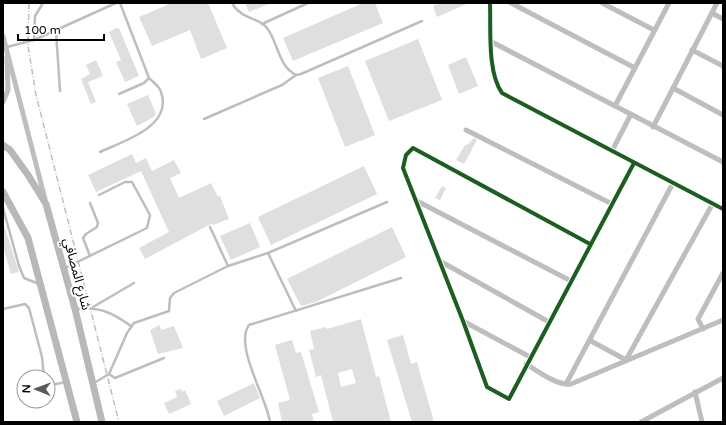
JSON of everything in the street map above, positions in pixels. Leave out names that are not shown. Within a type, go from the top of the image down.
[{"type":"main road","name":"شارع المصافي","points":[[3,145],[10,150],[46,204],[75,309],[102,422]]},
{"type":"main road","points":[[5,195],[28,238],[77,422]]},
{"type":"street","points":[[490,3],[495,74],[502,93],[723,209]]},
{"type":"street","points":[[511,3],[635,68]]},
{"type":"street","points":[[602,3],[654,30]]},
{"type":"street","points":[[615,106],[669,3]]},
{"type":"street","points":[[653,127],[717,3]]},
{"type":"street","points":[[712,13],[723,18]]},
{"type":"street","points":[[3,36],[46,204]]},
{"type":"street","points":[[492,42],[631,114],[653,127],[723,162]]},
{"type":"street","points":[[3,102],[8,90],[5,47]]},
{"type":"street","points":[[692,50],[723,66]]},
{"type":"street","points":[[673,88],[723,115]]},
{"type":"street","points":[[612,151],[631,114]]},
{"type":"street","points":[[466,130],[612,204]]},
{"type":"street","points":[[590,244],[413,148],[406,155],[403,168],[463,321],[486,387],[509,399],[526,364],[634,163]]},
{"type":"street","points":[[566,384],[591,341],[674,183]]},
{"type":"street","points":[[415,200],[570,281]]},
{"type":"street","points":[[626,360],[713,203]]},
{"type":"street","points":[[438,260],[549,322]]},
{"type":"street","points":[[704,329],[698,319],[723,273]]},
{"type":"street","points":[[526,364],[566,384],[723,320]]},
{"type":"street","points":[[463,321],[530,357]]},
{"type":"street","points":[[591,341],[626,360]]},
{"type":"street","points":[[641,422],[650,420],[695,392],[723,378]]},
{"type":"street","points":[[695,392],[702,422]]},
{"type":"lane","points":[[34,40],[35,16],[43,3]]},
{"type":"lane","points":[[5,47],[34,40],[116,3]]},
{"type":"lane","points":[[100,152],[151,126],[162,113],[163,107],[161,91],[149,78],[120,3]]},
{"type":"lane","points":[[232,3],[243,15],[267,27],[285,66],[296,75]]},
{"type":"lane","points":[[262,24],[308,3]]},
{"type":"lane","points":[[204,119],[282,85],[296,75],[422,21]]},
{"type":"lane","points":[[56,31],[60,91]]},
{"type":"lane","points":[[119,94],[144,83],[149,78]]},
{"type":"lane","points":[[63,269],[147,228],[150,215],[132,182],[125,182],[99,195]]},
{"type":"lane","points":[[5,195],[3,208],[19,266],[24,278],[40,285]]},
{"type":"lane","points":[[92,384],[109,374],[131,326],[138,321],[169,311],[170,298],[174,293],[228,266],[268,253],[386,202]]},
{"type":"lane","points":[[90,203],[98,223],[98,227],[86,234],[83,238],[90,256]]},
{"type":"lane","points":[[210,227],[228,266]]},
{"type":"lane","points":[[268,253],[296,311]]},
{"type":"lane","points":[[270,422],[268,409],[246,353],[245,331],[249,325],[401,278]]},
{"type":"lane","points":[[93,307],[134,283]]},
{"type":"lane","points":[[3,309],[21,304],[25,304],[29,308],[42,357],[43,369]]},
{"type":"lane","points":[[75,309],[93,307],[112,313],[131,326]]},
{"type":"lane","points":[[109,374],[115,378],[164,358]]},
{"type":"lane","points":[[56,384],[67,382]]},
{"type":"building","points":[[172,3],[208,3],[227,48],[201,59],[190,30],[152,46],[139,17]]},
{"type":"building","points":[[245,3],[271,3],[249,12]]},
{"type":"building","points":[[363,3],[375,3],[383,23],[293,61],[283,38]]},
{"type":"building","points":[[440,3],[469,3],[437,17],[433,6]]},
{"type":"building","points":[[119,28],[139,76],[125,82],[116,62],[121,60],[109,32]]},
{"type":"building","points":[[418,39],[442,100],[389,121],[365,61]]},
{"type":"building","points":[[466,57],[478,86],[459,94],[448,65]]},
{"type":"building","points":[[96,60],[103,76],[88,82],[96,102],[91,104],[81,79],[90,74],[86,65]]},
{"type":"building","points":[[348,66],[375,135],[345,147],[318,78]]},
{"type":"building","points":[[148,95],[156,114],[154,117],[137,126],[127,104]]},
{"type":"building","points":[[474,138],[477,140],[464,164],[456,160],[465,145],[467,145]]},
{"type":"building","points":[[132,154],[136,163],[146,158],[152,171],[174,160],[181,173],[170,178],[179,198],[211,183],[218,197],[220,196],[229,219],[209,225],[145,259],[139,248],[169,232],[141,171],[96,192],[88,175]]},
{"type":"building","points":[[364,166],[377,194],[271,245],[258,217]]},
{"type":"building","points":[[442,186],[446,188],[440,200],[435,198]]},
{"type":"building","points":[[3,222],[19,272],[11,274],[3,247]]},
{"type":"building","points":[[250,223],[260,247],[231,260],[220,236]]},
{"type":"building","points":[[392,227],[406,257],[316,302],[301,306],[287,279]]},
{"type":"building","points":[[361,319],[376,377],[379,376],[391,422],[333,422],[321,375],[316,377],[309,350],[314,349],[310,331],[326,327],[327,329]],"holes":[[[352,369],[356,383],[341,387],[338,373]]]},
{"type":"building","points":[[160,325],[161,330],[174,326],[183,348],[158,354],[150,330]]},
{"type":"building","points":[[403,335],[411,364],[417,362],[434,422],[412,422],[387,340]]},
{"type":"building","points":[[292,340],[296,353],[301,352],[319,412],[312,414],[314,422],[282,422],[278,403],[290,400],[275,345]]},
{"type":"building","points":[[254,383],[260,398],[224,416],[217,401]]},
{"type":"building","points":[[181,389],[182,392],[185,390],[191,404],[169,414],[164,403],[177,397],[175,391]]},
{"type":"railway","points":[[29,3],[28,46],[36,95],[119,422]]},
{"type":"cycle path","points":[[490,3],[492,62],[497,84],[502,93],[723,209]]},
{"type":"cycle path","points":[[590,244],[413,148],[406,155],[403,168],[463,321],[487,387],[509,399],[634,163]]}]
